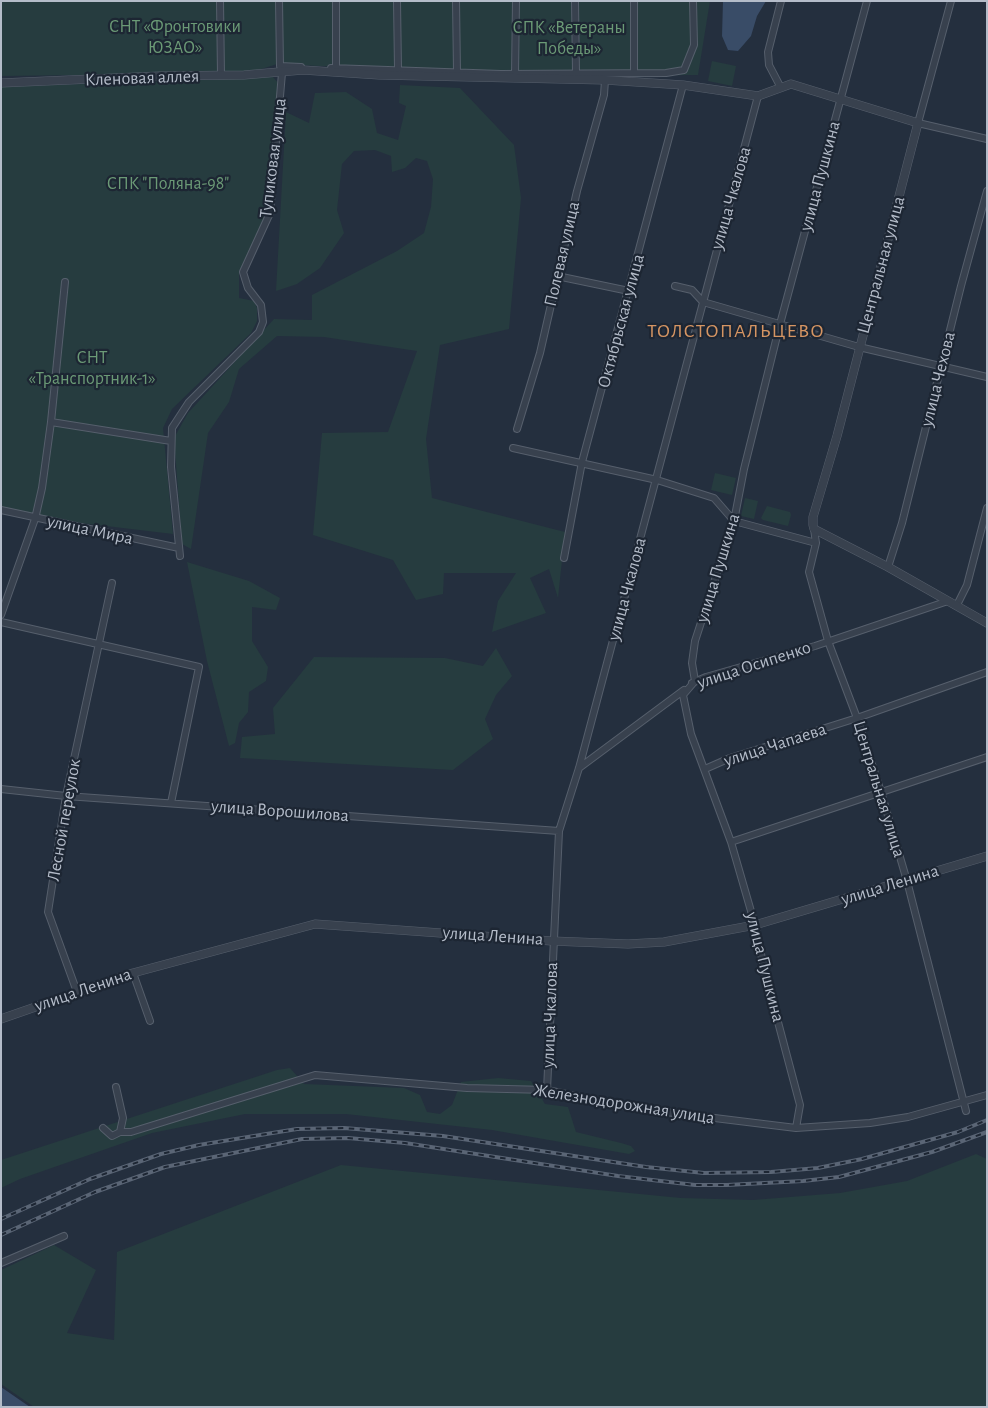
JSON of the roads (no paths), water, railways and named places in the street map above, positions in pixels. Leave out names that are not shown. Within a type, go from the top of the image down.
[{"type":"street","points":[[220,1],[221,75]]},
{"type":"street","points":[[280,1],[281,70],[336,68],[398,69],[515,75],[634,73],[684,70],[694,45],[693,1]]},
{"type":"street","points":[[336,1],[336,68]]},
{"type":"street","points":[[397,1],[398,69]]},
{"type":"street","points":[[456,1],[457,72]]},
{"type":"street","points":[[515,75],[516,1]]},
{"type":"street","points":[[575,1],[576,73]]},
{"type":"street","points":[[634,1],[634,73]]},
{"type":"street","points":[[780,86],[769,65],[768,52],[781,1]]},
{"type":"street","name":"улица Пушкина","points":[[796,1128],[800,1105],[765,973],[755,925],[731,842],[691,734],[683,695],[695,681],[692,663],[695,641],[734,521],[744,469],[780,324],[867,1]]},
{"type":"street","name":"Центральная улица","points":[[951,1],[838,436],[813,517],[816,543],[809,572],[828,641],[858,718],[881,792],[966,1111]]},
{"type":"street","name":"Тупиковая улица","points":[[180,556],[171,467],[172,428],[189,402],[259,332],[263,322],[261,305],[248,288],[243,272],[270,213],[281,70]]},
{"type":"street","name":"Кленовая аллея","points":[[1,83],[303,70],[379,76],[515,75],[605,80],[683,85],[758,96]]},
{"type":"street","name":"Полевая улица","points":[[517,429],[540,353],[577,191],[604,95],[605,80]]},
{"type":"street","points":[[758,96],[780,86],[791,84],[918,123],[987,138]]},
{"type":"street","name":"Октябрьская улица","points":[[564,558],[582,462],[683,85]]},
{"type":"street","name":"улица Чкалова","points":[[547,1090],[552,941],[559,831],[579,768],[657,480],[758,96]]},
{"type":"street","name":"улица Чехова","points":[[888,567],[902,523],[987,191]]},
{"type":"street","points":[[557,276],[629,291]]},
{"type":"street","points":[[1,615],[36,518],[51,422],[65,282]]},
{"type":"street","points":[[675,286],[692,290],[704,302],[860,347],[987,378]]},
{"type":"street","points":[[51,422],[171,441]]},
{"type":"street","points":[[513,448],[657,480],[714,498],[734,521],[816,543]]},
{"type":"street","points":[[957,605],[967,585],[987,508]]},
{"type":"street","name":"улица Мира","points":[[1,510],[178,548]]},
{"type":"street","points":[[814,528],[987,623]]},
{"type":"street","name":"Лесной переулок","points":[[77,992],[48,912],[66,796],[112,583]]},
{"type":"street","name":"улица Осипенко","points":[[579,768],[695,681],[942,605],[948,601]]},
{"type":"street","points":[[1,622],[199,667],[171,803]]},
{"type":"street","name":"улица Чапаева","points":[[705,769],[730,758],[858,718],[987,672]]},
{"type":"street","points":[[731,842],[987,757]]},
{"type":"street","name":"улица Ворошилова","points":[[1,789],[66,796],[559,831]]},
{"type":"street","name":"улица Ленина","points":[[1,1018],[134,973],[320,923],[552,941],[644,944],[681,940],[755,925],[987,856]]},
{"type":"street","points":[[134,973],[150,1021]]},
{"type":"street","name":"Железнодорожная улица","points":[[120,1132],[131,1132],[315,1075],[466,1088],[547,1090],[633,1108],[796,1128],[889,1120],[987,1095]]},
{"type":"street","points":[[103,1128],[112,1136],[120,1132],[123,1118],[116,1087]]},
{"type":"street","points":[[1,1263],[64,1236]]},
{"type":"water","points":[[723,1],[766,1],[757,16],[751,36],[738,51],[728,50],[722,36]]},
{"type":"water","points":[[1,1387],[30,1407],[1,1407]]},
{"type":"railway","points":[[1,1219],[90,1179],[161,1154],[199,1145],[297,1129],[344,1128],[443,1136],[646,1167],[704,1173],[771,1172],[818,1168],[862,1159],[958,1132],[987,1120]]},
{"type":"railway","points":[[1,1235],[95,1192],[165,1167],[302,1139],[348,1138],[405,1143],[618,1176],[695,1185],[727,1185],[839,1177],[932,1152],[987,1132]]},
{"type":"district","name":"ТОЛСТОПАЛЬЦЕВО","points":[[736,331]]},
{"type":"park label","name":"СНТ «Фронтовики ЮЗАО»","points":[[175,37]]},
{"type":"park label","name":"СПК «Ветераны Победы»","points":[[569,38]]},
{"type":"park label","name":"СПК \"Поляна-98\"","points":[[168,184]]},
{"type":"park label","name":"СНТ «Транспортник-1»","points":[[92,368]]}]
